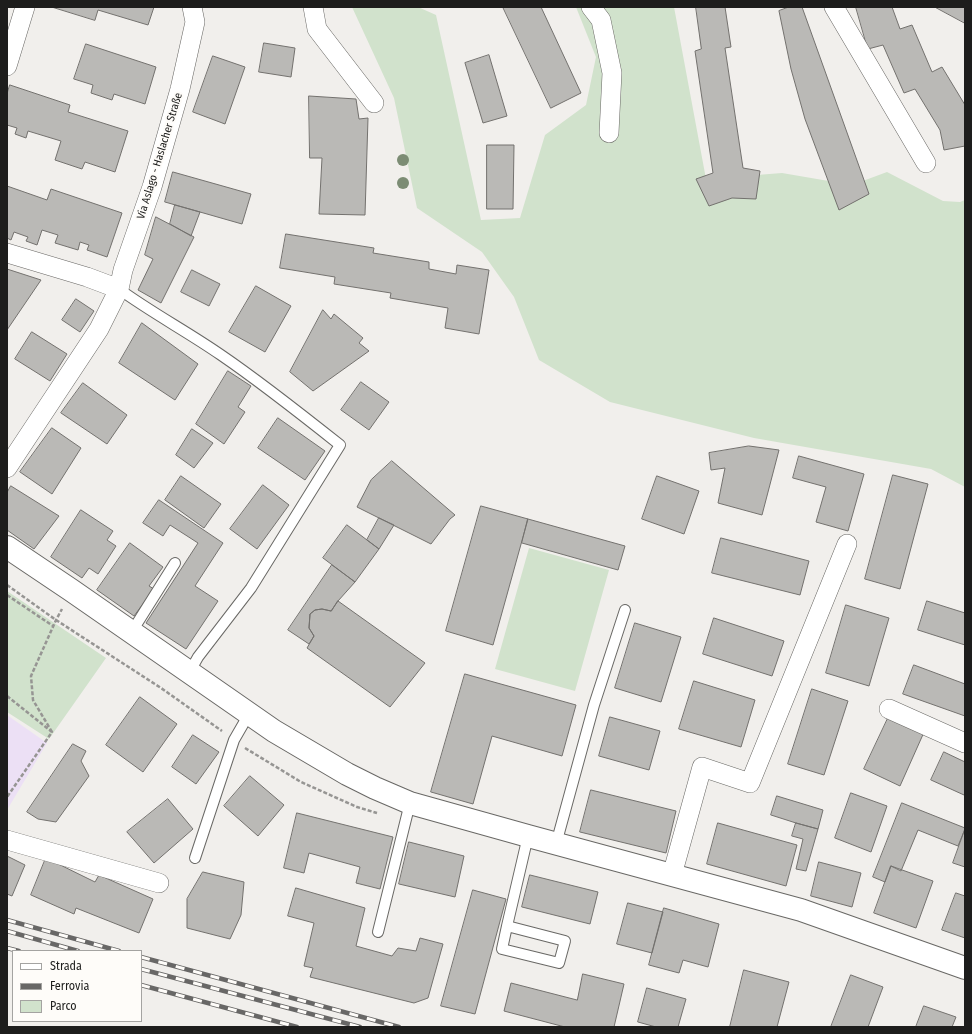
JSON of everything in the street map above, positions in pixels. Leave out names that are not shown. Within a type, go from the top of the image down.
[{"type":"street","points":[[7,66],[25,7]]},
{"type":"street","points":[[313,7],[317,29],[374,103]]},
{"type":"street","points":[[591,7],[601,20],[612,73],[609,133]]},
{"type":"street","points":[[834,7],[926,163]]},
{"type":"street","name":"Via Aslago - Haslacher Straße","points":[[7,468],[99,329],[119,289],[123,270],[154,180],[180,89],[194,14]]},
{"type":"street","points":[[7,253],[87,277],[119,289]]},
{"type":"street","points":[[672,875],[702,767],[750,782],[847,544]]},
{"type":"street","points":[[7,547],[274,731],[347,774],[375,788],[410,802],[528,836],[801,910],[965,968]]},
{"type":"street","points":[[889,709],[965,743]]},
{"type":"street","points":[[7,840],[159,883]]},
{"type":"lane","points":[[119,289],[221,355],[275,393],[340,445],[251,588],[198,657],[189,673]]},
{"type":"lane","points":[[131,632],[175,562]]},
{"type":"lane","points":[[556,844],[594,704],[625,610]]},
{"type":"lane","points":[[195,858],[234,740],[249,714]]},
{"type":"lane","points":[[378,932],[410,802]]},
{"type":"lane","points":[[507,926],[565,940],[559,963],[502,949],[507,926],[528,836]]},
{"type":"path","points":[[52,732],[33,700],[31,676],[71,590]]},
{"type":"path","points":[[7,594],[53,626]]},
{"type":"path","points":[[7,696],[52,732]]},
{"type":"path","points":[[7,797],[52,732]]},
{"type":"shaded area","points":[[7,715],[47,743],[7,810]]},
{"type":"green space","points":[[352,7],[418,7],[436,15],[481,220],[520,218],[545,135],[586,105],[596,57],[576,7],[674,7],[706,179],[782,173],[852,185],[887,172],[943,201],[960,202],[965,200],[965,487],[931,469],[754,438],[610,402],[539,360],[514,297],[482,252],[417,208],[394,98]]},
{"type":"green space","points":[[529,548],[609,570],[575,691],[495,669]]},
{"type":"green space","points":[[7,591],[106,658],[49,739],[7,712]]},
{"type":"building","points":[[52,7],[154,7],[148,25],[98,10],[95,20]]},
{"type":"building","points":[[503,7],[541,7],[581,93],[551,108]]},
{"type":"building","points":[[696,7],[725,7],[731,47],[725,48],[743,168],[760,171],[756,199],[732,198],[709,206],[696,179],[713,173],[695,51],[701,49]]},
{"type":"building","points":[[789,7],[802,7],[869,194],[839,210],[805,119],[791,69],[779,11]]},
{"type":"building","points":[[856,7],[892,7],[900,29],[912,25],[932,72],[942,67],[965,105],[965,146],[944,150],[940,130],[915,89],[904,93],[883,45],[868,49]]},
{"type":"building","points":[[935,7],[965,7],[965,23]]},
{"type":"building","points":[[264,43],[295,48],[291,77],[259,72]]},
{"type":"building","points":[[86,44],[156,67],[145,104],[114,94],[112,100],[91,93],[93,85],[74,79]]},
{"type":"building","points":[[489,55],[507,116],[483,123],[465,63]]},
{"type":"building","points":[[213,56],[245,67],[225,124],[193,112]]},
{"type":"building","points":[[10,85],[70,105],[68,112],[128,131],[115,172],[85,162],[82,169],[55,160],[61,141],[28,131],[26,138],[15,134],[17,128],[7,125],[7,94]]},
{"type":"building","points":[[309,96],[356,99],[359,119],[368,118],[365,215],[319,214],[322,158],[310,158]]},
{"type":"building","points":[[487,145],[514,145],[513,209],[487,209]]},
{"type":"building","points":[[173,172],[251,194],[242,224],[165,202]]},
{"type":"building","points":[[7,186],[47,200],[51,189],[122,213],[107,257],[87,250],[89,245],[80,242],[78,250],[55,243],[58,235],[42,230],[37,245],[26,241],[28,237],[14,232],[11,240],[7,238]]},
{"type":"building","points":[[175,205],[200,212],[191,236],[170,224]]},
{"type":"building","points":[[156,217],[194,237],[161,303],[138,290],[153,259],[145,255]]},
{"type":"building","points":[[286,234],[374,248],[373,253],[429,262],[429,269],[456,274],[457,265],[489,270],[479,334],[445,328],[448,308],[390,298],[391,293],[334,284],[335,277],[280,268]]},
{"type":"building","points":[[7,269],[41,280],[7,330]]},
{"type":"building","points":[[192,270],[220,284],[209,306],[181,292]]},
{"type":"building","points":[[256,286],[291,306],[265,352],[229,332]]},
{"type":"building","points":[[76,299],[94,311],[80,332],[62,320]]},
{"type":"building","points":[[323,310],[331,319],[334,314],[363,338],[359,343],[369,351],[313,391],[290,372]]},
{"type":"building","points":[[142,323],[198,364],[175,400],[119,363]]},
{"type":"building","points":[[32,332],[67,354],[50,381],[15,359]]},
{"type":"building","points":[[228,371],[251,386],[238,407],[245,412],[224,444],[196,424]]},
{"type":"building","points":[[361,382],[389,402],[369,430],[341,410]]},
{"type":"building","points":[[83,383],[127,415],[107,444],[61,413]]},
{"type":"building","points":[[278,418],[325,451],[305,480],[258,448]]},
{"type":"building","points":[[52,428],[81,448],[52,494],[20,472]]},
{"type":"building","points":[[192,429],[213,443],[194,468],[176,455]]},
{"type":"building","points":[[749,446],[779,450],[762,515],[718,503],[725,468],[711,470],[709,453]]},
{"type":"building","points":[[799,456],[864,474],[848,531],[816,522],[826,487],[793,478]]},
{"type":"building","points":[[392,461],[455,515],[450,519],[431,544],[357,507],[371,480]]},
{"type":"building","points":[[893,475],[928,484],[900,589],[865,579]]},
{"type":"building","points":[[181,476],[221,504],[204,528],[165,500]]},
{"type":"building","points":[[657,476],[699,491],[684,534],[642,519]]},
{"type":"building","points":[[263,485],[289,505],[257,549],[230,529]]},
{"type":"building","points":[[11,486],[59,516],[34,549],[7,530],[7,493]]},
{"type":"building","points":[[159,500],[223,543],[195,586],[218,601],[186,649],[146,623],[198,543],[170,525],[163,536],[143,523]]},
{"type":"building","points":[[481,506],[528,519],[493,645],[446,631]]},
{"type":"building","points":[[81,510],[113,531],[107,540],[116,546],[98,574],[89,568],[82,578],[51,557]]},
{"type":"building","points":[[379,518],[394,525],[379,549],[367,540]]},
{"type":"building","points":[[528,519],[625,546],[618,570],[522,543]]},
{"type":"building","points":[[347,525],[379,549],[355,582],[323,558]]},
{"type":"building","points":[[721,538],[809,561],[800,595],[712,573]]},
{"type":"building","points":[[130,543],[163,567],[149,586],[154,589],[134,616],[97,590]]},
{"type":"building","points":[[332,565],[355,582],[331,611],[322,609],[315,610],[310,614],[309,628],[314,636],[309,644],[288,630]]},
{"type":"building","points":[[338,601],[425,663],[390,707],[307,648],[314,636],[309,628],[310,614],[315,610],[322,609],[331,611]]},
{"type":"building","points":[[927,601],[965,613],[965,645],[918,630]]},
{"type":"building","points":[[846,605],[889,618],[869,686],[826,673]]},
{"type":"building","points":[[714,618],[784,641],[772,676],[703,654]]},
{"type":"building","points":[[635,623],[681,637],[661,702],[615,688]]},
{"type":"building","points":[[914,665],[965,684],[965,716],[903,694]]},
{"type":"building","points":[[465,674],[576,705],[562,756],[492,736],[473,804],[431,792]]},
{"type":"building","points":[[694,681],[755,700],[741,747],[679,729]]},
{"type":"building","points":[[812,689],[848,701],[824,775],[788,764]]},
{"type":"building","points":[[140,697],[177,724],[143,772],[106,745]]},
{"type":"building","points":[[890,714],[925,730],[900,786],[864,769]]},
{"type":"building","points":[[610,717],[660,731],[649,770],[599,756]]},
{"type":"building","points":[[193,735],[219,752],[196,784],[172,767]]},
{"type":"building","points":[[73,744],[86,751],[81,761],[89,776],[56,822],[38,819],[27,812]]},
{"type":"building","points":[[944,752],[965,762],[964,795],[931,780]]},
{"type":"building","points":[[250,776],[284,805],[258,836],[224,806]]},
{"type":"building","points":[[591,790],[676,811],[666,853],[580,832]]},
{"type":"building","points":[[851,793],[887,806],[871,852],[835,838]]},
{"type":"building","points":[[777,796],[823,810],[818,829],[771,815]]},
{"type":"building","points":[[168,799],[193,829],[154,863],[127,832]]},
{"type":"building","points":[[902,803],[965,829],[958,846],[918,830],[901,871],[891,866],[885,882],[873,877]]},
{"type":"building","points":[[297,813],[393,837],[380,889],[356,883],[360,867],[309,853],[304,873],[284,868]]},
{"type":"building","points":[[718,823],[797,845],[786,886],[707,864]]},
{"type":"building","points":[[796,823],[818,829],[806,871],[796,869],[803,839],[792,836]]},
{"type":"building","points":[[965,829],[965,867],[953,863]]},
{"type":"building","points":[[409,842],[464,856],[455,897],[399,884]]},
{"type":"building","points":[[7,856],[25,865],[12,896],[7,894]]},
{"type":"building","points":[[46,858],[95,882],[99,875],[153,899],[139,933],[76,908],[74,914],[31,895]]},
{"type":"building","points":[[819,862],[861,873],[852,907],[811,896]]},
{"type":"building","points":[[891,866],[933,881],[916,928],[874,913]]},
{"type":"building","points":[[203,872],[244,882],[241,915],[230,939],[187,928],[187,899]]},
{"type":"building","points":[[530,875],[598,892],[590,924],[522,907]]},
{"type":"building","points":[[296,888],[365,908],[356,946],[392,956],[398,948],[416,951],[420,938],[443,944],[428,998],[414,1003],[310,977],[313,968],[304,966],[314,923],[288,916]]},
{"type":"building","points":[[473,890],[506,899],[475,1014],[441,1006]]},
{"type":"building","points":[[956,893],[965,896],[965,938],[942,930]]},
{"type":"building","points":[[628,903],[663,912],[652,953],[617,944]]},
{"type":"building","points":[[664,908],[719,924],[708,967],[683,960],[679,973],[649,965]]},
{"type":"building","points":[[744,970],[789,982],[777,1027],[730,1027]]},
{"type":"building","points":[[583,974],[624,984],[614,1027],[565,1027],[504,1011],[511,983],[577,1000]]},
{"type":"building","points":[[851,975],[883,987],[868,1027],[831,1027]]},
{"type":"building","points":[[647,988],[686,999],[678,1027],[656,1027],[638,1022]]},
{"type":"building","points":[[924,1006],[956,1017],[952,1027],[916,1027]]},
{"type":"railway","points":[[7,920],[115,950]]},
{"type":"railway","points":[[7,931],[74,950]]},
{"type":"railway","points":[[7,948],[15,950]]},
{"type":"railway","points":[[142,957],[399,1027]]},
{"type":"railway","points":[[142,969],[360,1027]]},
{"type":"railway","points":[[142,985],[297,1027]]}]
